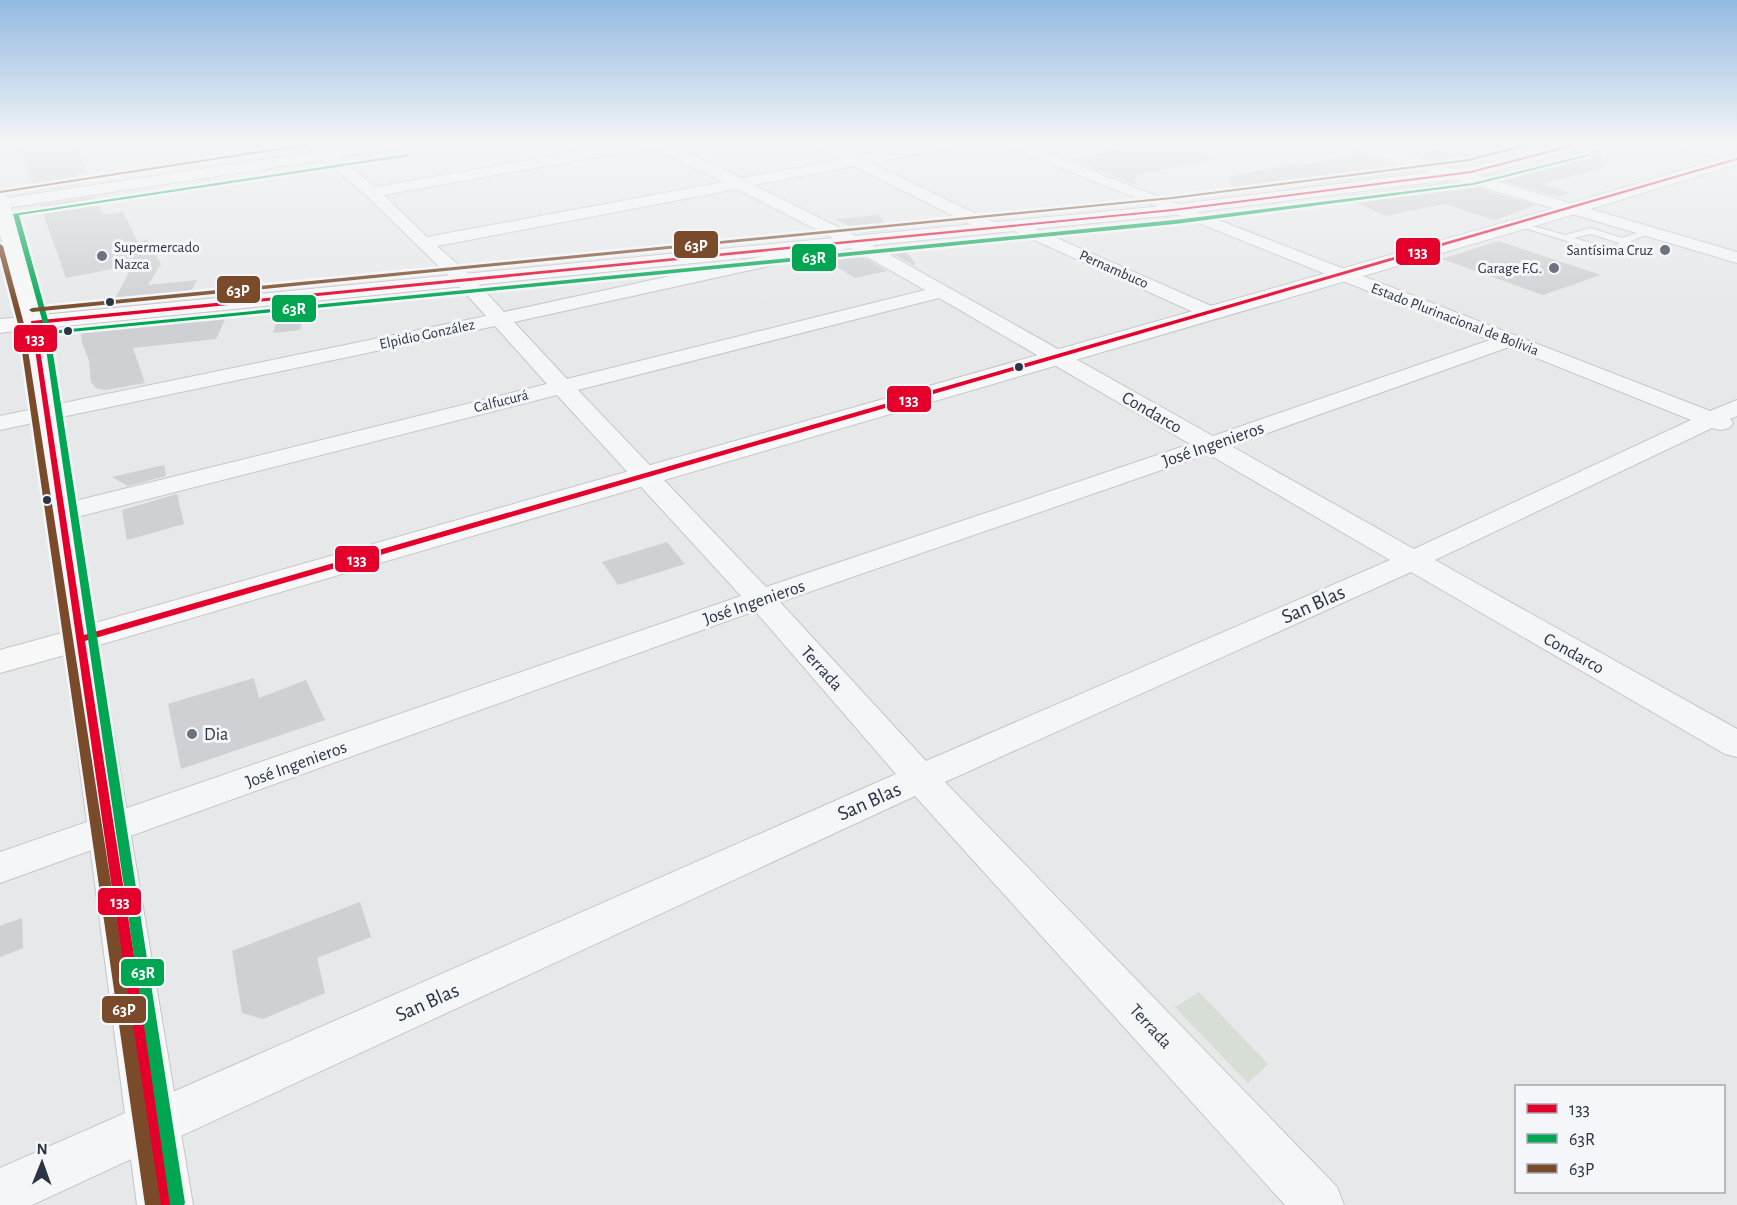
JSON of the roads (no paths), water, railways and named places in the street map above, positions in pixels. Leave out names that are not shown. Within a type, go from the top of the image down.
[{"type":"street","points":[[17,199],[0,202],[33,322],[81,639],[107,831],[165,1205]]},
{"type":"street","name":"Terrada","points":[[379,199],[464,280],[644,476],[761,599],[920,778],[1319,1205]]},
{"type":"street","points":[[423,243],[658,199]]},
{"type":"street","name":"Condarco","points":[[769,199],[941,292],[1737,745]]},
{"type":"street","points":[[933,199],[991,228]]},
{"type":"street","name":"Estado Plurinacional de Bolivia","points":[[1146,199],[1509,340],[1728,419]]},
{"type":"street","points":[[0,326],[854,243],[1257,199]]},
{"type":"street","points":[[1539,199],[1737,258]]},
{"type":"street","points":[[0,662],[1604,199]]},
{"type":"street","name":"Pernambuco","points":[[1018,226],[1209,312]]},
{"type":"street","name":"Elpidio González","points":[[0,423],[854,243]]},
{"type":"street","name":"Calfucurá","points":[[61,513],[941,292]]},
{"type":"street","name":"José Ingenieros","points":[[0,868],[761,599],[1210,446],[1509,340]]},
{"type":"street","name":"San Blas","points":[[0,1194],[920,778],[1728,419]]},
{"type":"lane","points":[[1521,224],[1566,238],[1608,251],[1629,243],[1591,231],[1566,238]]},
{"type":"lane","points":[[1622,241],[1649,232]]},
{"type":"place","name":"Santísima Cruz","points":[[1665,250]]},
{"type":"place","name":"Supermercado Nazca","points":[[102,256]]},
{"type":"place","name":"Garage F.G.","points":[[1554,268]]},
{"type":"place","name":"Dia","points":[[192,734]]}]
